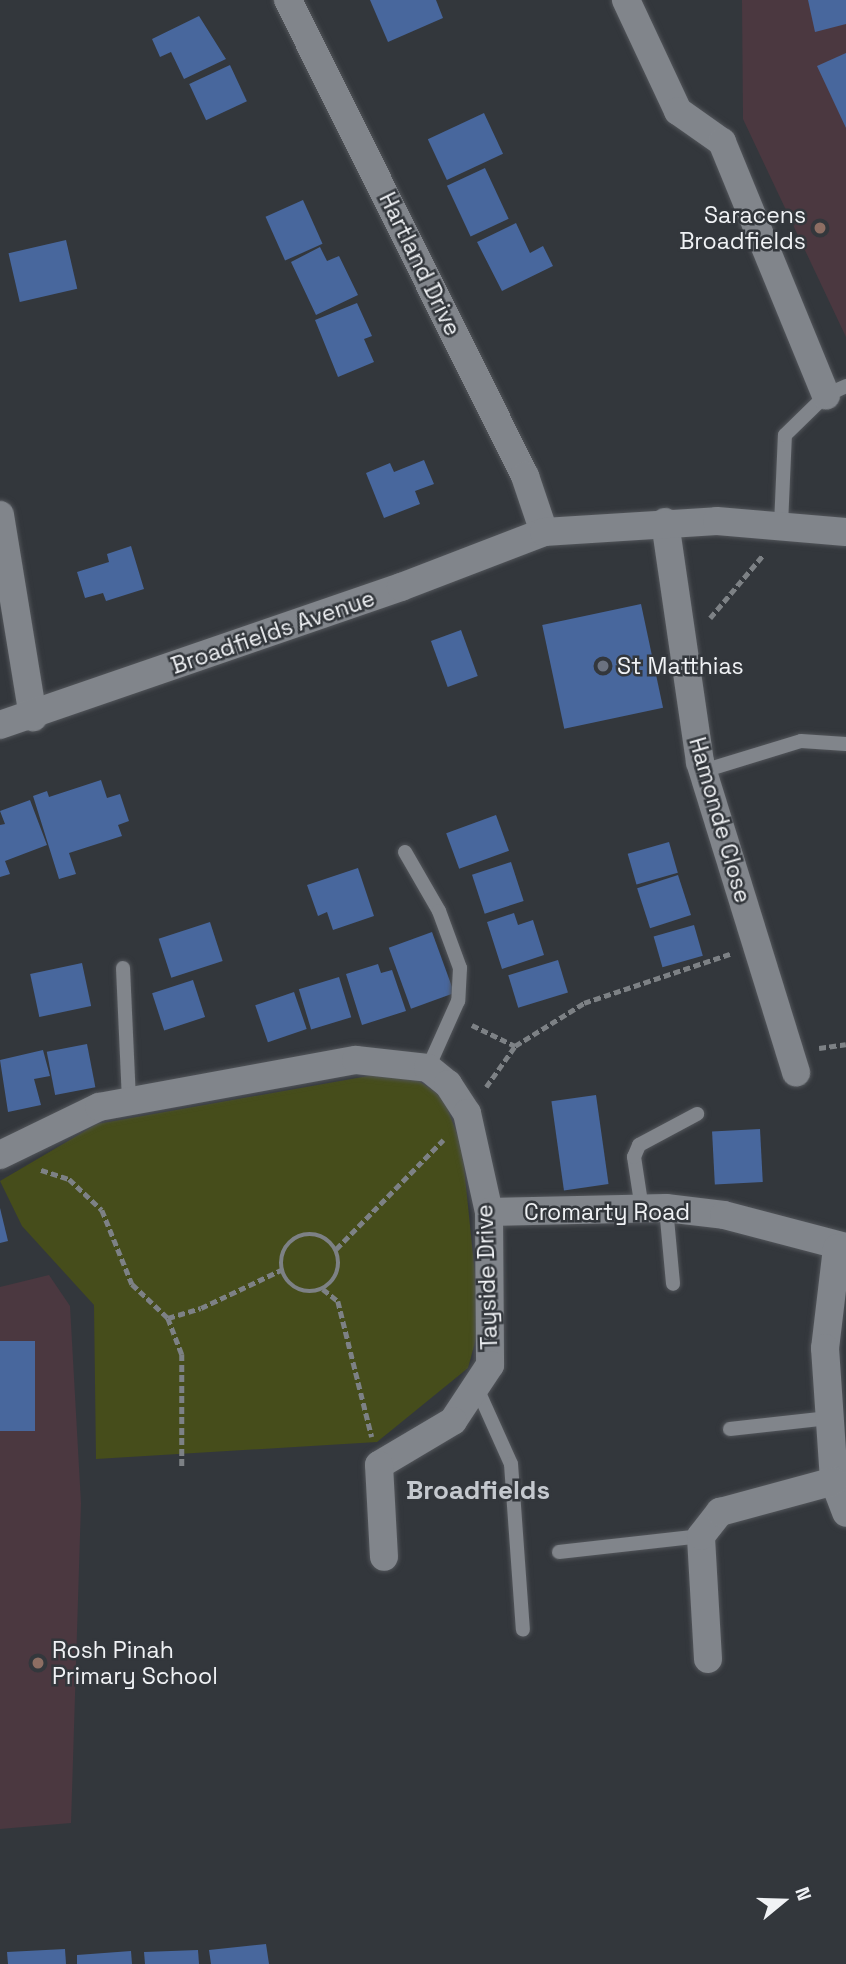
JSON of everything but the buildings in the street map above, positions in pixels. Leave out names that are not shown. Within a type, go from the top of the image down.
[{"type":"street","name":"Hartland Drive","points":[[288,0],[526,476],[544,532]]},
{"type":"street","points":[[626,0],[678,111],[722,142],[836,391]]},
{"type":"street","points":[[0,515],[33,717]]},
{"type":"street","name":"Broadfields Avenue","points":[[0,725],[33,717],[544,532],[665,522],[774,524],[846,532]]},
{"type":"street","name":"Hamonde Close","points":[[665,522],[680,641],[703,771],[796,1072]]},
{"type":"street","points":[[0,1154],[99,1107],[356,1060],[428,1068]]},
{"type":"street","name":"Tayside Drive","points":[[379,1465],[453,1421],[490,1366],[489,1212],[467,1113],[448,1084],[428,1068]]},
{"type":"street","name":"Cromarty Road","points":[[489,1212],[654,1208],[724,1215],[841,1247]]},
{"type":"street","points":[[841,1247],[825,1348],[834,1481],[846,1513]]},
{"type":"street","points":[[379,1465],[384,1557]]},
{"type":"street","points":[[708,1659],[701,1536],[720,1512],[834,1481]]},
{"type":"lane","points":[[774,524],[785,435],[836,391]]},
{"type":"lane","points":[[703,771],[801,741],[846,744]]},
{"type":"lane","points":[[405,852],[439,911],[460,968],[458,1001],[428,1068]]},
{"type":"lane","points":[[123,968],[129,1102]]},
{"type":"lane","points":[[673,1284],[654,1208],[634,1157],[639,1145],[697,1114]]},
{"type":"lane","points":[[476,1386],[511,1464],[523,1630]]},
{"type":"lane","points":[[730,1429],[828,1418]]},
{"type":"lane","points":[[559,1552],[701,1536]]},
{"type":"path","points":[[680,641],[698,632],[766,551],[774,524]]},
{"type":"path","points":[[323,1289],[336,1276],[336,1249],[398,1190],[467,1113],[515,1046],[584,1003],[676,976],[756,944]]},
{"type":"path","points":[[452,1015],[515,1046]]},
{"type":"path","points":[[34,1168],[69,1179],[102,1210],[132,1284],[168,1318],[182,1354],[182,1469]]},
{"type":"path","points":[[336,1249],[322,1236],[304,1234],[283,1251],[281,1270],[298,1290],[323,1289],[338,1301],[379,1465]]},
{"type":"path","points":[[168,1318],[201,1308],[281,1270]]},
{"type":"shaded area","name":"Saracens Broadfields","points":[[742,0],[846,0],[846,337],[743,119]]},
{"type":"shaded area","name":"Rosh Pinah Primary School","points":[[49,1275],[70,1306],[81,1503],[71,1823],[0,1829],[0,1287]]},
{"type":"green space","points":[[402,1070],[443,1097],[462,1147],[480,1324],[468,1368],[377,1442],[96,1459],[94,1305],[22,1226],[0,1181],[97,1124]]},
{"type":"place","name":"Saracens Broadfields","points":[[820,228]]},
{"type":"place","name":"St Matthias","points":[[603,666]]},
{"type":"place","name":"Rosh Pinah Primary School","points":[[38,1663]]},
{"type":"district","name":"Broadfields","points":[[478,1491]]}]
